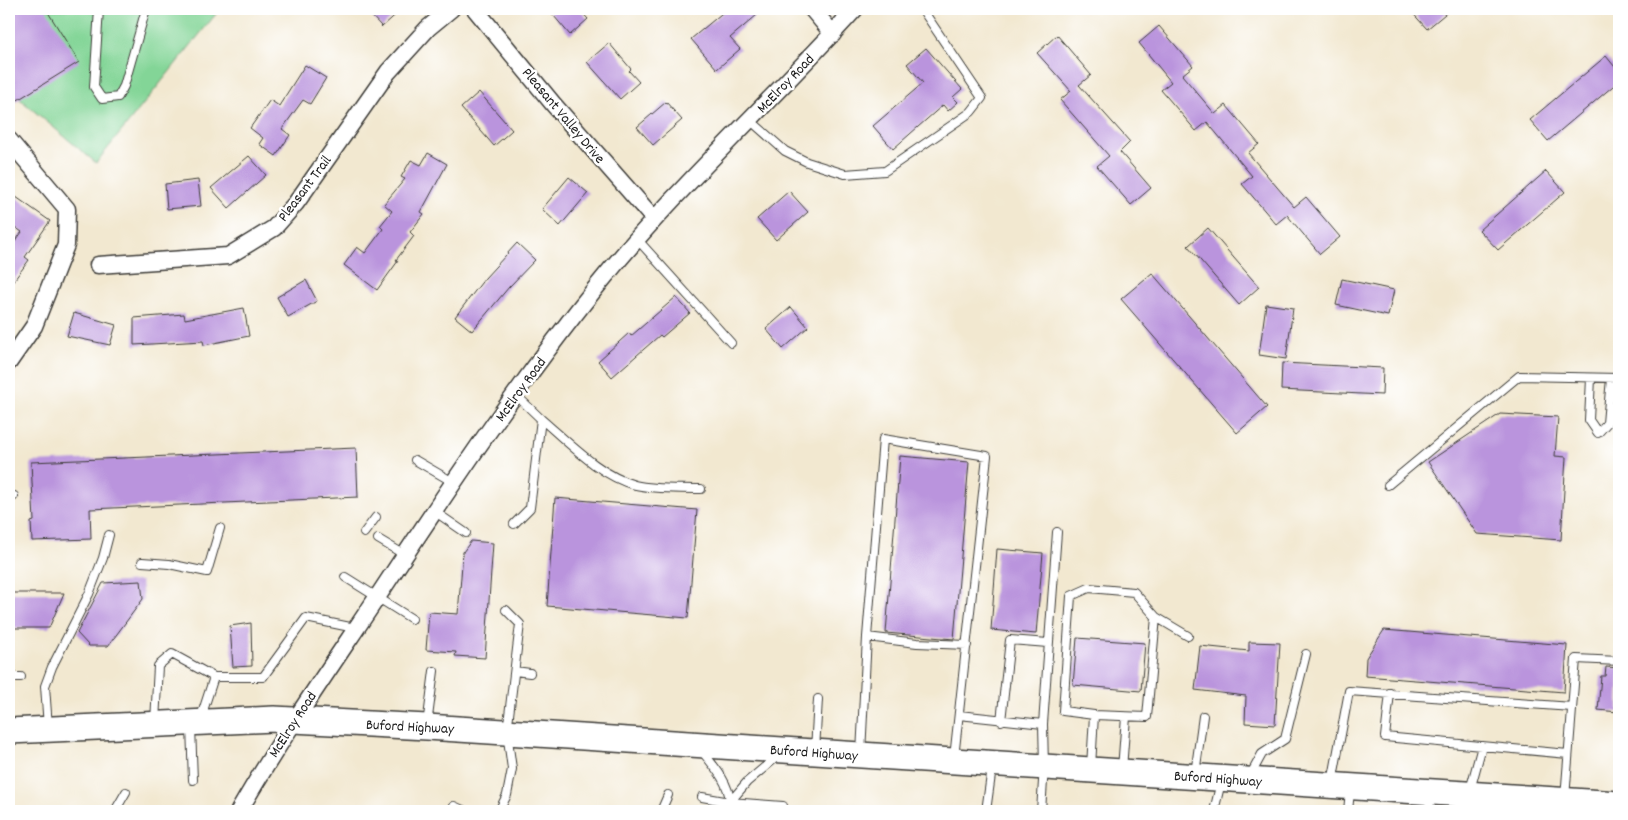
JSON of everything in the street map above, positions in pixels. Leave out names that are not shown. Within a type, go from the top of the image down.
[{"type":"main road","name":"Buford Highway","points":[[9,733],[48,729],[274,719],[427,726],[1341,786],[1430,801],[1468,803],[1565,800],[1619,804]]},
{"type":"street","name":"Pleasant Trail","points":[[98,265],[228,256],[274,228],[296,203],[388,72],[428,28],[451,9]]},
{"type":"street","name":"Pleasant Valley Drive","points":[[475,9],[654,219]]},
{"type":"street","points":[[812,9],[832,34]]},
{"type":"street","name":"McElroy Road","points":[[239,811],[293,721],[453,482],[515,394],[598,285],[654,219],[855,9]]},
{"type":"street","points":[[9,140],[67,209],[66,245],[34,326],[9,362]]},
{"type":"lane","points":[[99,9],[94,86],[102,99],[118,97],[124,86],[146,9]]},
{"type":"lane","points":[[750,120],[785,151],[807,162],[845,174],[885,171],[971,112],[982,98],[922,9]]},
{"type":"lane","points":[[637,239],[731,343]]},
{"type":"lane","points":[[1388,485],[1519,376],[1615,378],[1607,423],[1598,433],[1589,420],[1592,378]]},
{"type":"lane","points":[[515,394],[591,462],[612,475],[634,485],[701,489]]},
{"type":"lane","points":[[514,524],[530,508],[541,419]]},
{"type":"lane","points":[[861,755],[867,638],[883,439],[987,456],[954,761]]},
{"type":"lane","points":[[415,460],[453,482]]},
{"type":"lane","points":[[434,510],[466,533]]},
{"type":"lane","points":[[364,533],[376,516]]},
{"type":"lane","points":[[142,562],[169,564],[207,572],[220,528]]},
{"type":"lane","points":[[1041,811],[1044,766],[1043,724],[1057,532]]},
{"type":"lane","points":[[48,729],[45,686],[52,667],[89,594],[103,558],[109,535]]},
{"type":"lane","points":[[378,539],[405,555]]},
{"type":"lane","points":[[345,577],[412,618]]},
{"type":"lane","points":[[1156,617],[1147,717],[1094,715],[1063,711],[1071,596],[1089,588],[1134,592],[1156,617],[1188,636]]},
{"type":"lane","points":[[499,811],[507,795],[512,769],[507,732],[520,624],[506,610]]},
{"type":"lane","points":[[155,724],[158,666],[172,654],[214,676],[263,677],[306,618],[355,628]]},
{"type":"lane","points":[[867,638],[967,645]]},
{"type":"lane","points":[[1001,721],[1010,640],[1048,643]]},
{"type":"lane","points":[[1248,780],[1262,754],[1285,739],[1306,654]]},
{"type":"lane","points":[[1565,800],[1576,659],[1619,661]]},
{"type":"lane","points":[[52,667],[62,670]]},
{"type":"lane","points":[[427,726],[434,671]]},
{"type":"lane","points":[[515,671],[530,672]]},
{"type":"lane","points":[[193,780],[195,722],[214,676]]},
{"type":"lane","points":[[9,677],[21,677]]},
{"type":"lane","points":[[1348,811],[1341,786],[1348,691],[1572,707]]},
{"type":"lane","points":[[1390,693],[1386,737],[1568,754]]},
{"type":"lane","points":[[815,752],[818,699]]},
{"type":"lane","points":[[1090,770],[1094,715]]},
{"type":"lane","points":[[959,716],[1043,724]]},
{"type":"lane","points":[[1195,776],[1203,716]]},
{"type":"lane","points":[[1122,772],[1126,717]]},
{"type":"lane","points":[[696,744],[723,780],[730,802]]},
{"type":"lane","points":[[1468,803],[1482,746]]},
{"type":"lane","points":[[730,802],[747,782],[787,750]]},
{"type":"lane","points":[[986,811],[993,763]]},
{"type":"lane","points":[[1214,811],[1222,778]]},
{"type":"lane","points":[[115,811],[126,792]]},
{"type":"lane","points":[[661,811],[668,795]]},
{"type":"lane","points":[[702,798],[783,806]]},
{"type":"lane","points":[[454,806],[465,811]]},
{"type":"green space","points":[[9,9],[220,9],[96,163],[9,90]]},
{"type":"building","points":[[9,9],[46,9],[79,62],[16,101],[9,89]]},
{"type":"building","points":[[365,9],[402,9],[382,27]]},
{"type":"building","points":[[548,9],[579,9],[588,19],[570,35]]},
{"type":"building","points":[[727,9],[764,9],[730,38],[740,49],[717,69],[691,39]]},
{"type":"building","points":[[1409,9],[1451,9],[1427,29]]},
{"type":"building","points":[[1159,26],[1193,66],[1182,75],[1215,114],[1226,105],[1259,144],[1248,153],[1294,207],[1306,197],[1340,237],[1320,254],[1287,215],[1276,224],[1242,184],[1252,176],[1207,122],[1196,131],[1161,90],[1171,82],[1139,43]]},
{"type":"building","points":[[1057,35],[1091,75],[1079,85],[1130,142],[1120,152],[1151,188],[1131,205],[1097,166],[1109,156],[1060,100],[1071,91],[1037,53]]},
{"type":"building","points":[[609,43],[631,69],[629,71],[639,82],[620,99],[587,62]]},
{"type":"building","points":[[926,48],[962,89],[953,97],[958,102],[948,111],[943,105],[893,149],[873,126],[923,83],[907,64]]},
{"type":"building","points":[[1606,56],[1619,72],[1619,81],[1548,141],[1530,120]]},
{"type":"building","points":[[305,65],[326,78],[310,104],[303,100],[282,129],[290,135],[276,156],[259,144],[263,138],[250,128],[270,100],[279,106]]},
{"type":"building","points":[[479,92],[512,130],[494,146],[461,108]]},
{"type":"building","points":[[666,102],[682,120],[653,145],[637,127]]},
{"type":"building","points":[[428,153],[447,164],[421,212],[424,214],[410,232],[414,236],[377,290],[344,265],[357,247],[365,253],[383,229],[380,226],[392,211],[384,204],[405,179],[401,177],[411,160],[421,165]]},
{"type":"building","points":[[249,156],[266,175],[229,208],[211,188]]},
{"type":"building","points":[[1546,171],[1565,192],[1498,250],[1479,230]]},
{"type":"building","points":[[569,177],[588,193],[560,226],[542,209]]},
{"type":"building","points":[[198,180],[201,206],[167,209],[165,184]]},
{"type":"building","points":[[789,191],[808,212],[776,240],[757,219]]},
{"type":"building","points":[[9,192],[50,221],[25,257],[29,260],[9,287],[9,250],[22,232],[9,223]]},
{"type":"building","points":[[1208,228],[1259,287],[1239,305],[1188,246]]},
{"type":"building","points":[[517,243],[535,260],[509,287],[472,331],[455,317],[485,278]]},
{"type":"building","points":[[1152,273],[1267,407],[1237,433],[1121,299]]},
{"type":"building","points":[[1342,279],[1394,290],[1388,316],[1336,305]]},
{"type":"building","points":[[306,280],[317,301],[288,317],[277,297]]},
{"type":"building","points":[[676,297],[690,313],[662,337],[660,335],[612,377],[598,361],[629,333],[631,336]]},
{"type":"building","points":[[1266,304],[1293,308],[1286,359],[1259,355]]},
{"type":"building","points":[[791,307],[808,327],[783,349],[766,329]]},
{"type":"building","points":[[244,308],[249,336],[204,345],[203,341],[134,345],[134,318],[184,314],[185,319]]},
{"type":"building","points":[[74,313],[116,325],[110,345],[67,336]]},
{"type":"building","points":[[1282,363],[1383,368],[1382,395],[1281,390]]},
{"type":"building","points":[[1500,414],[1558,417],[1555,456],[1566,457],[1561,540],[1477,534],[1428,462]]},
{"type":"building","points":[[356,448],[358,497],[90,509],[91,539],[32,541],[31,522],[34,521],[31,462]]},
{"type":"building","points":[[900,456],[969,462],[954,639],[886,633]]},
{"type":"building","points":[[555,498],[697,510],[688,618],[547,606]]},
{"type":"building","points":[[471,541],[493,543],[485,658],[455,656],[456,652],[426,650],[429,612],[458,614],[463,552]]},
{"type":"building","points":[[997,549],[1043,553],[1036,634],[991,630]]},
{"type":"building","points":[[141,581],[143,599],[108,646],[89,646],[77,633],[103,583]]},
{"type":"building","points":[[9,593],[64,593],[49,628],[9,628]]},
{"type":"building","points":[[251,623],[252,666],[233,667],[230,626]]},
{"type":"building","points":[[1384,630],[1567,645],[1564,692],[1365,676],[1366,658]]},
{"type":"building","points":[[1077,638],[1145,643],[1141,691],[1073,685]]},
{"type":"building","points":[[1249,642],[1280,643],[1275,725],[1245,723],[1246,696],[1195,690],[1200,646],[1249,651]]},
{"type":"building","points":[[1606,667],[1619,668],[1618,712],[1598,710],[1601,676],[1605,676]]}]
